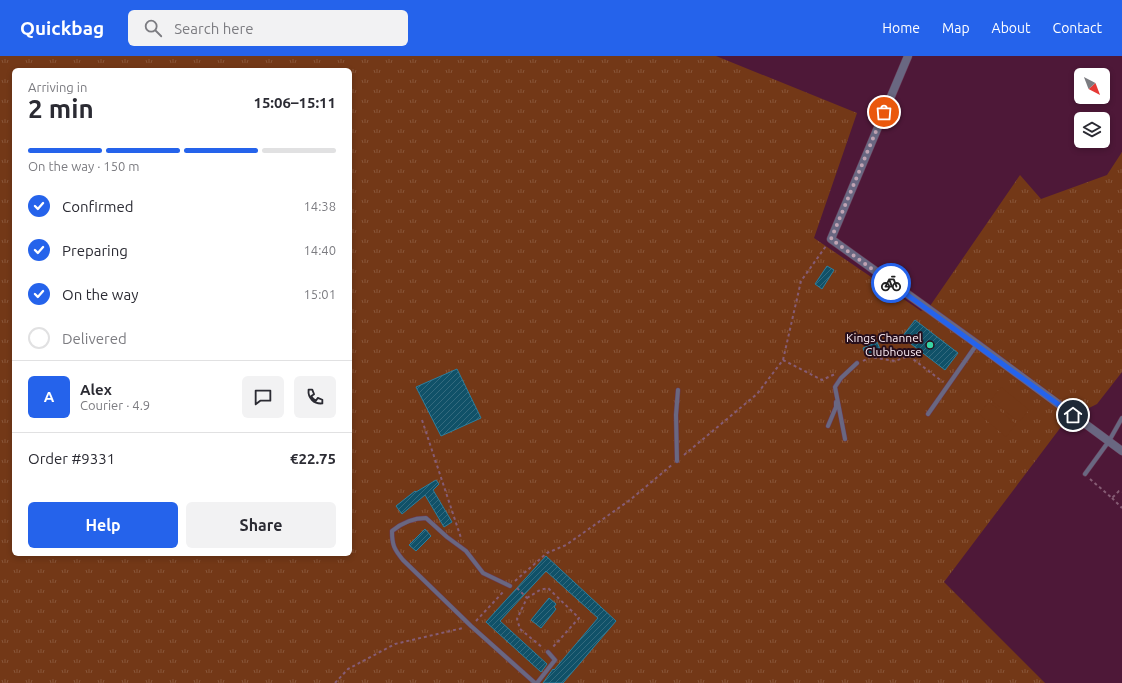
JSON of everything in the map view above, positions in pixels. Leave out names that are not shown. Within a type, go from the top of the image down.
[{"type":"street","points":[[908,56],[831,239],[1122,451]]},
{"type":"lane","points":[[928,414],[976,344]]},
{"type":"lane","points":[[828,426],[836,407],[835,387],[841,378],[856,364]]},
{"type":"lane","points":[[677,461],[676,415],[678,390]]},
{"type":"lane","points":[[836,397],[841,413],[845,439]]},
{"type":"lane","points":[[1084,474],[1109,441],[1122,418]]},
{"type":"lane","points":[[510,586],[483,573],[466,551],[447,537],[426,518],[410,520],[399,525],[392,531],[392,540],[395,550],[404,560],[471,626],[536,683],[555,660],[548,652]]},
{"type":"path","points":[[335,683],[348,669],[395,644],[471,626],[510,586],[547,552],[566,545],[630,500],[757,394],[783,360],[801,281],[831,239]]},
{"type":"path","points":[[856,364],[870,357],[895,361],[909,356],[948,385]]},
{"type":"path","points":[[783,360],[822,380],[836,373]]},
{"type":"path","points":[[422,420],[466,551]]},
{"type":"path","points":[[1084,474],[1122,508]]},
{"type":"path","points":[[1112,498],[1121,492]]},
{"type":"path","points":[[510,586],[517,588],[527,598]]},
{"type":"path","points":[[548,588],[579,618],[548,652],[520,629],[517,619],[527,598],[540,590],[548,588]]},
{"type":"green space","points":[[0,56],[716,56],[857,113],[814,238],[921,311],[930,306],[1020,175],[1041,199],[1107,175],[1122,152],[1122,372],[1097,404],[1067,419],[944,582],[1045,683],[0,683]]},
{"type":"green space","points":[[1001,387],[1029,410],[1019,422],[991,400]]},
{"type":"green space","points":[[989,402],[1016,424],[1006,437],[979,414]]},
{"type":"building","points":[[827,266],[834,270],[822,289],[815,284]]},
{"type":"building","name":"Kings Channel Clubhouse","points":[[915,320],[958,353],[945,370],[902,337]]},
{"type":"building","points":[[877,342],[880,349],[866,356],[863,348]]},
{"type":"building","points":[[457,369],[481,418],[441,436],[416,387]]},
{"type":"building","points":[[436,480],[439,484],[433,490],[452,522],[444,527],[425,495],[402,514],[396,506],[415,491],[416,492]]},
{"type":"building","points":[[425,529],[431,536],[416,551],[409,545]]},
{"type":"building","points":[[546,556],[616,621],[563,683],[543,683],[553,669],[554,670],[598,618],[546,571],[500,621],[547,664],[541,672],[486,622]]},
{"type":"building","points":[[549,598],[556,604],[554,607],[556,609],[541,628],[531,620]]},
{"type":"way so far","points":[[884,112],[831,239],[891,283]]},
{"type":"place","name":"Kings Channel Clubhouse","points":[[930,345]]},
{"type":"route","points":[[891,283],[1073,415]]}]
